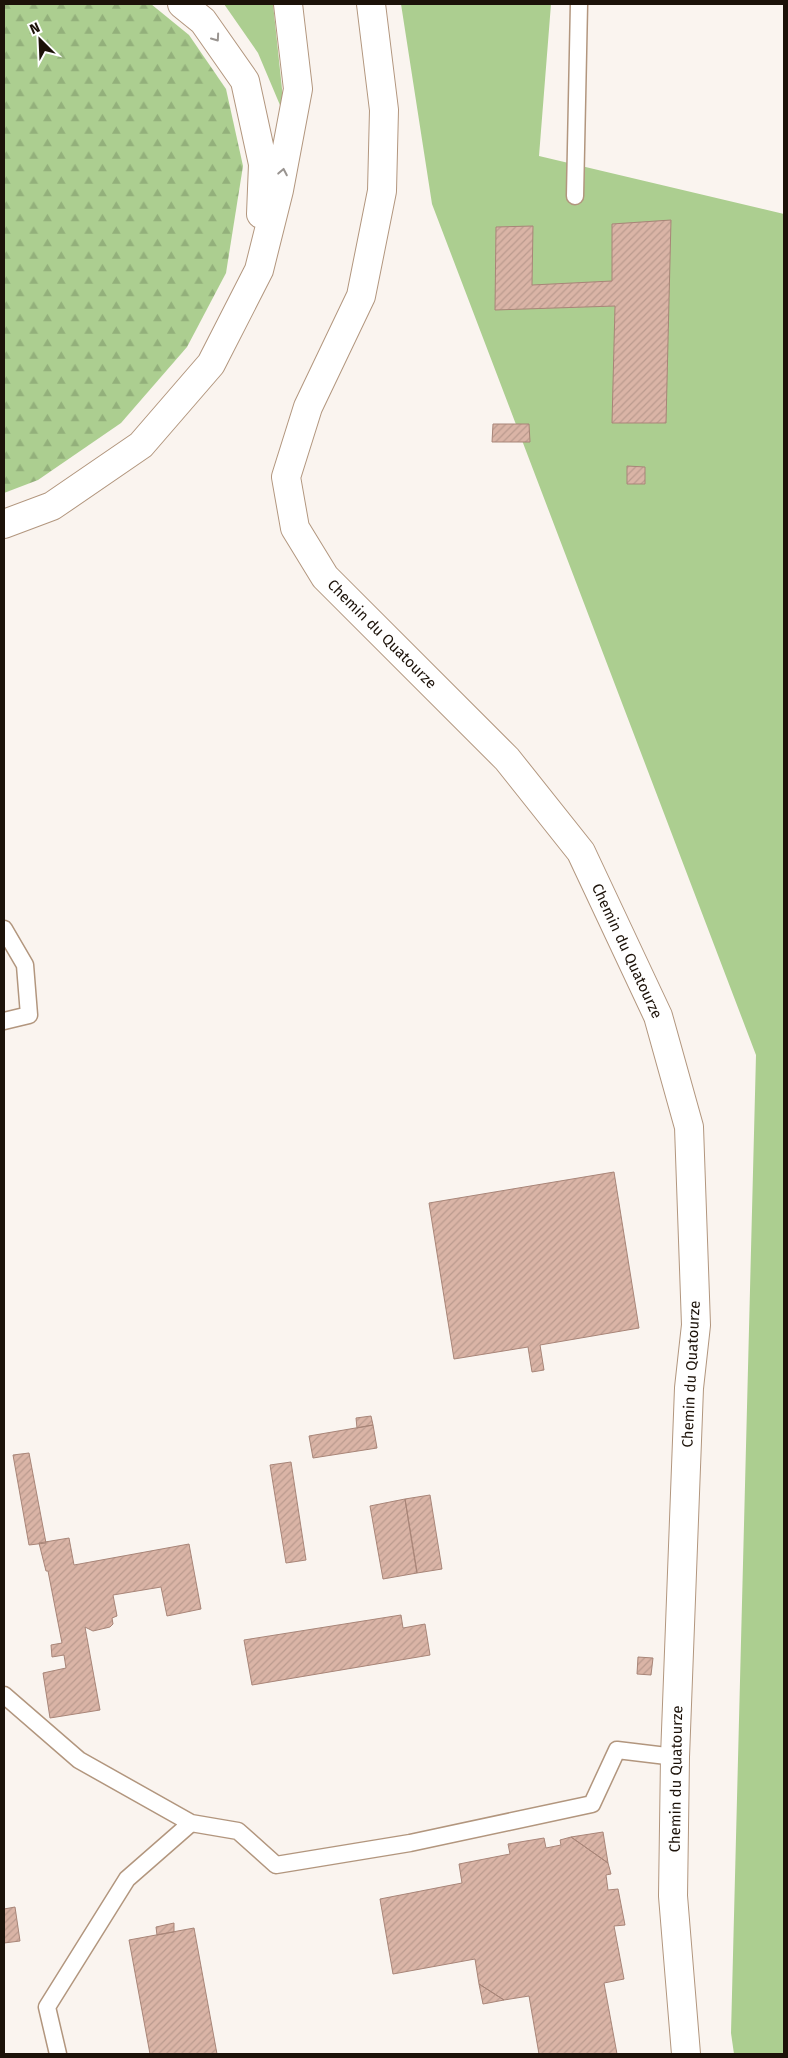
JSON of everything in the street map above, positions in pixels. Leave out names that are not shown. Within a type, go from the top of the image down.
[{"type":"main road","points":[[182,4],[203,21],[245,81],[262,164],[260,270]]},
{"type":"main road","points":[[4,524],[52,506],[141,445],[211,364],[260,270],[279,190],[298,89],[288,4]]},
{"type":"main road","name":"Chemin du Quatourze","points":[[371,4],[384,110],[382,191],[361,296],[308,407],[286,477],[295,528],[325,577],[507,759],[581,852],[658,1016],[689,1127],[696,1325],[689,1388],[675,1757],[673,1896],[686,2054]]},
{"type":"lane","points":[[575,196],[579,4]]},
{"type":"lane","points":[[4,929],[24,964],[29,1015],[4,1021]]},
{"type":"lane","points":[[4,1695],[79,1760],[191,1823],[238,1831],[276,1865],[410,1843],[592,1804],[617,1750],[675,1757]]},
{"type":"lane","points":[[58,2054],[47,2006],[127,1880],[191,1823]]},
{"type":"green space","points":[[4,4],[151,4],[189,35],[226,89],[243,166],[226,273],[187,347],[121,423],[38,480],[4,493]]},
{"type":"green space","points":[[224,4],[273,4],[285,117],[258,53]]},
{"type":"green space","points":[[401,4],[551,4],[539,156],[784,214],[784,2054],[734,2054],[731,2033],[756,1055],[432,204]]},
{"type":"building","points":[[671,220],[666,423],[612,423],[615,306],[495,310],[496,227],[533,226],[532,285],[612,281],[612,224]]},
{"type":"building","points":[[493,424],[529,424],[530,442],[492,442]]},
{"type":"building","points":[[627,466],[645,467],[645,484],[627,484]]},
{"type":"building","points":[[614,1172],[639,1328],[540,1345],[544,1370],[532,1372],[528,1347],[454,1359],[429,1203]]},
{"type":"building","points":[[371,1416],[373,1425],[357,1428],[356,1418]]},
{"type":"building","points":[[373,1425],[377,1448],[313,1458],[309,1436]]},
{"type":"building","points":[[29,1453],[46,1543],[29,1545],[13,1455]]},
{"type":"building","points":[[291,1462],[306,1560],[286,1563],[270,1465]]},
{"type":"building","points":[[430,1495],[442,1569],[417,1573],[405,1499]]},
{"type":"building","points":[[405,1499],[417,1573],[383,1579],[370,1506]]},
{"type":"building","points":[[69,1538],[74,1565],[189,1544],[201,1609],[167,1616],[161,1587],[113,1595],[117,1616],[112,1618],[113,1624],[110,1627],[93,1631],[85,1627],[100,1710],[50,1718],[43,1673],[66,1668],[64,1655],[52,1657],[51,1645],[62,1643],[48,1571],[46,1571],[39,1543]]},
{"type":"building","points":[[401,1615],[403,1628],[425,1624],[430,1655],[252,1685],[244,1640]]},
{"type":"building","points":[[638,1657],[653,1658],[651,1675],[637,1674]]},
{"type":"building","points":[[603,1832],[608,1863],[571,1837]]},
{"type":"building","points":[[571,1837],[608,1863],[611,1874],[606,1875],[608,1890],[618,1889],[625,1925],[614,1926],[624,1979],[604,1983],[617,2054],[539,2054],[529,1996],[504,2000],[479,1984],[475,1959],[393,1974],[380,1899],[462,1883],[459,1864],[510,1854],[508,1844],[544,1838],[546,1848],[561,1845],[560,1840]]},
{"type":"building","points":[[15,1907],[20,1941],[4,1943],[4,1909]]},
{"type":"building","points":[[174,1923],[174,1932],[157,1935],[156,1927]]},
{"type":"building","points":[[194,1928],[217,2054],[150,2054],[129,1940]]},
{"type":"building","points":[[479,1984],[504,2000],[483,2004]]}]
